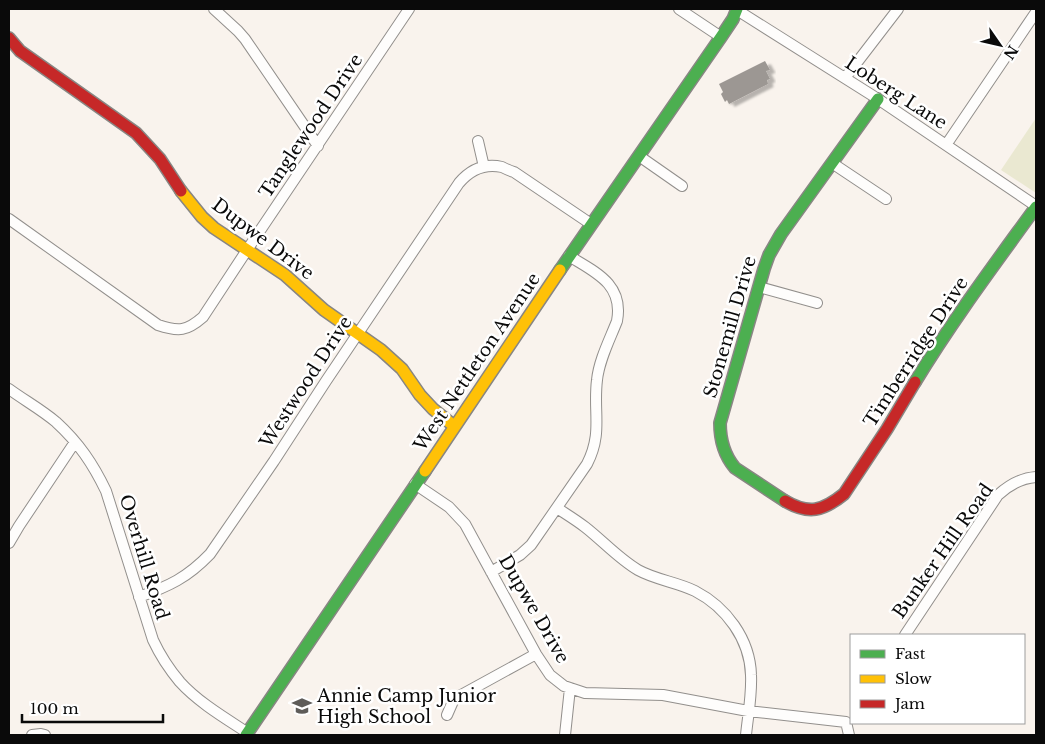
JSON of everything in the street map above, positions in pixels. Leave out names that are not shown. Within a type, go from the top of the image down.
[{"type":"street","points":[[214,9],[245,39],[318,146]]},
{"type":"street","name":"Tanglewood Drive","points":[[9,219],[158,325],[172,329],[184,329],[194,325],[203,317],[409,9]]},
{"type":"street","points":[[679,9],[722,37]]},
{"type":"street","points":[[845,78],[898,9]]},
{"type":"street","name":"West Nettleton Avenue","points":[[247,734],[569,256],[722,37],[737,10]]},
{"type":"street","name":"Loberg Lane","points":[[737,10],[878,99],[1036,207]]},
{"type":"street","points":[[946,145],[1036,12]]},
{"type":"street","name":"Dupwe Drive","points":[[9,38],[20,51],[136,134],[160,159],[198,214],[214,228],[285,275],[324,310],[381,350],[402,369],[420,395],[433,409],[454,426]]},
{"type":"street","name":"Stonemill Drive","points":[[819,509],[810,510],[794,507],[735,468],[726,457],[721,442],[719,433],[720,423],[769,255],[781,234],[878,99]]},
{"type":"street","points":[[478,141],[484,166],[501,167],[514,172],[591,224]]},
{"type":"street","points":[[639,156],[682,186]]},
{"type":"street","points":[[832,163],[886,198]]},
{"type":"street","name":"Westwood Drive","points":[[139,598],[186,576],[210,554],[459,183],[466,175],[484,166]]},
{"type":"street","name":"Timberridge Drive","points":[[819,509],[830,506],[844,494],[887,429],[932,354],[1036,207]]},
{"type":"street","points":[[491,572],[520,555],[531,545],[587,464],[597,433],[597,378],[617,321],[618,302],[602,276],[569,256]]},
{"type":"street","points":[[759,287],[817,303]]},
{"type":"street","name":"Overhill Road","points":[[9,389],[55,421],[90,460],[106,491],[153,640],[163,658],[180,682],[195,696],[247,734]]},
{"type":"street","points":[[9,543],[75,442]]},
{"type":"street","name":"Bunker Hill Road","points":[[906,634],[998,495],[1019,480],[1036,477]]},
{"type":"street","name":"Dupwe Drive","points":[[415,484],[449,507],[465,524],[536,654],[550,675],[556,680],[570,688],[585,693],[663,695],[748,711],[849,718],[848,735]]},
{"type":"street","points":[[557,508],[584,526],[626,562],[639,570],[696,592],[714,602],[724,611],[736,626],[748,654],[751,674],[746,735]]},
{"type":"street","points":[[448,715],[454,699],[536,654]]},
{"type":"street","points":[[565,735],[570,688]]},
{"type":"street","points":[[32,735],[45,735]]},
{"type":"shaded area","points":[[1036,118],[1036,193],[1001,170]]},
{"type":"building","points":[[765,61],[770,70],[766,71],[770,79],[767,80],[768,84],[729,104],[727,100],[725,102],[719,84]]},
{"type":"traffic: fast","points":[[560,270],[721,37],[737,9]]},
{"type":"traffic: fast","points":[[785,501],[735,468],[723,447],[720,423],[769,255],[781,234],[878,99]]},
{"type":"traffic: fast","points":[[915,382],[958,315],[1036,207]]},
{"type":"traffic: fast","points":[[246,735],[425,471]]},
{"type":"traffic: slow","points":[[181,191],[202,217],[214,228],[285,275],[324,310],[381,350],[402,369],[420,395],[433,409],[454,426]]},
{"type":"traffic: slow","points":[[425,471],[560,270]]},
{"type":"traffic: jam","points":[[9,38],[20,51],[136,133],[160,159],[181,191]]},
{"type":"traffic: jam","points":[[785,501],[801,508],[816,509],[829,504],[844,494],[887,429],[915,382]]},
{"type":"place","name":"Annie Camp Junior High School","points":[[302,706]]}]
